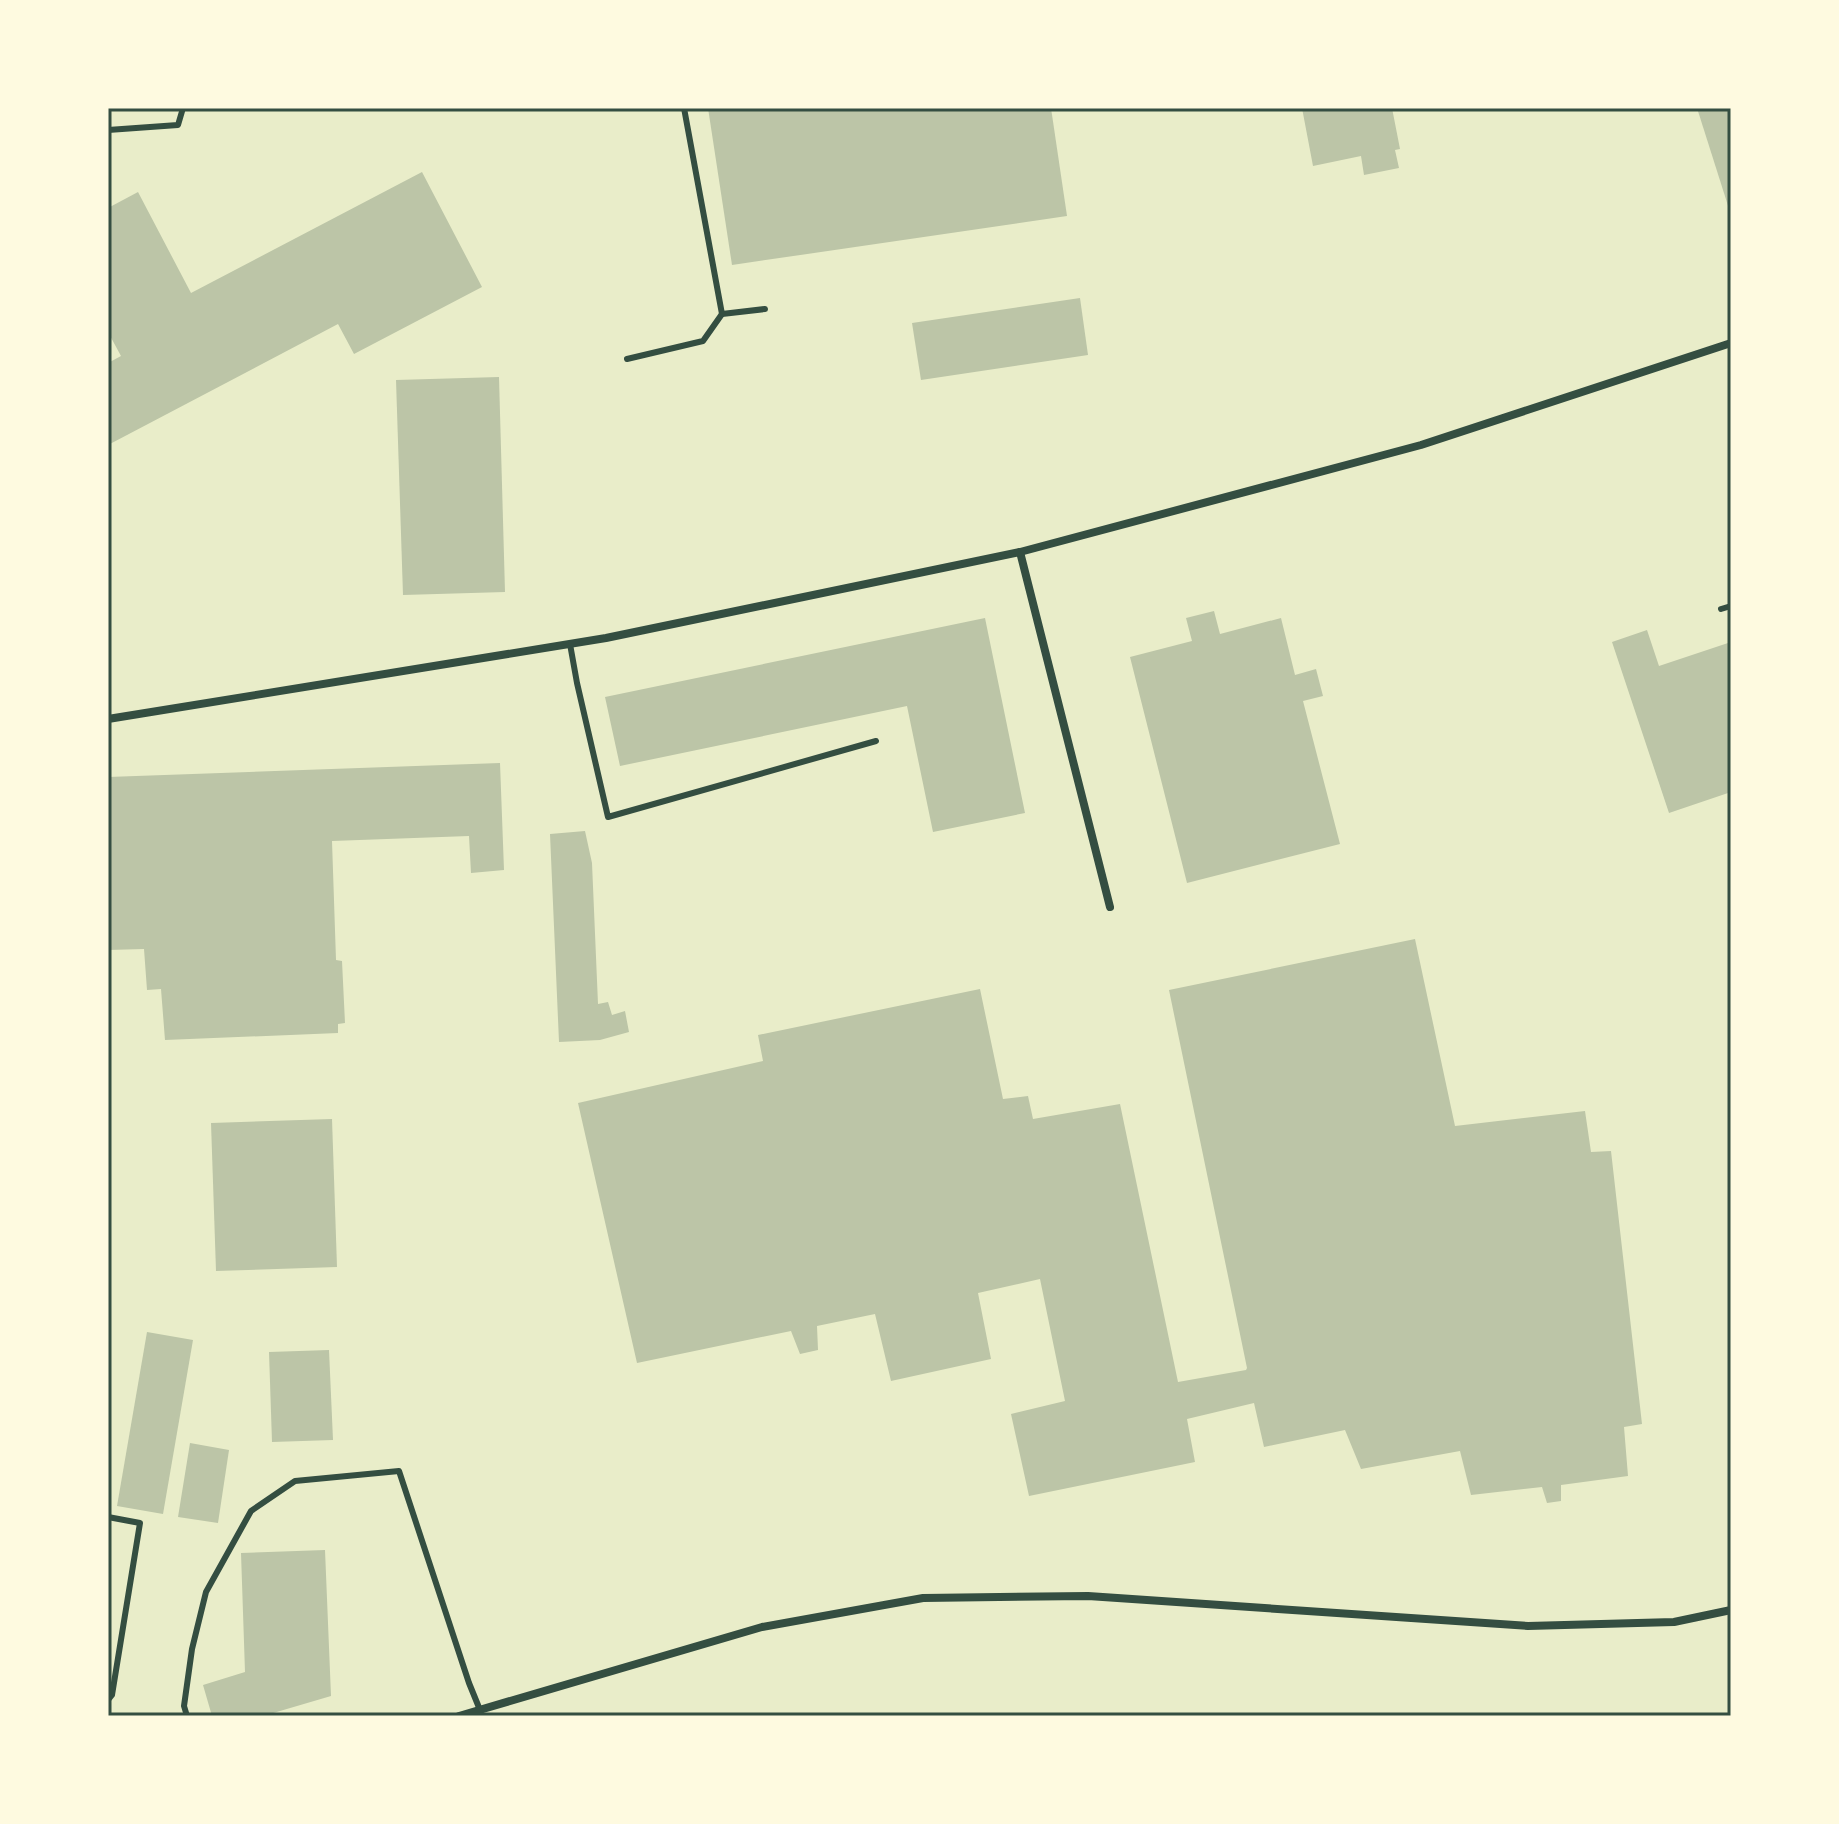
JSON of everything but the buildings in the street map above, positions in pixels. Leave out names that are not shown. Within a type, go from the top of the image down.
[{"type":"street","points":[[108,719],[606,638],[1020,552],[1421,445],[1731,343]]},
{"type":"street","points":[[1020,552],[1110,907]]},
{"type":"street","points":[[459,1716],[762,1627],[923,1598],[1088,1596],[1528,1626],[1674,1622],[1731,1610]]},
{"type":"lane","points":[[108,130],[178,125],[183,108]]},
{"type":"lane","points":[[627,359],[703,341],[722,314],[684,108]]},
{"type":"lane","points":[[722,314],[765,309]]},
{"type":"lane","points":[[1721,609],[1731,606]]},
{"type":"lane","points":[[570,644],[608,817],[876,741]]},
{"type":"lane","points":[[187,1716],[184,1706],[192,1649],[206,1592],[251,1511],[295,1481],[399,1471],[480,1710]]},
{"type":"lane","points":[[108,1517],[140,1523],[112,1695],[108,1700]]}]
